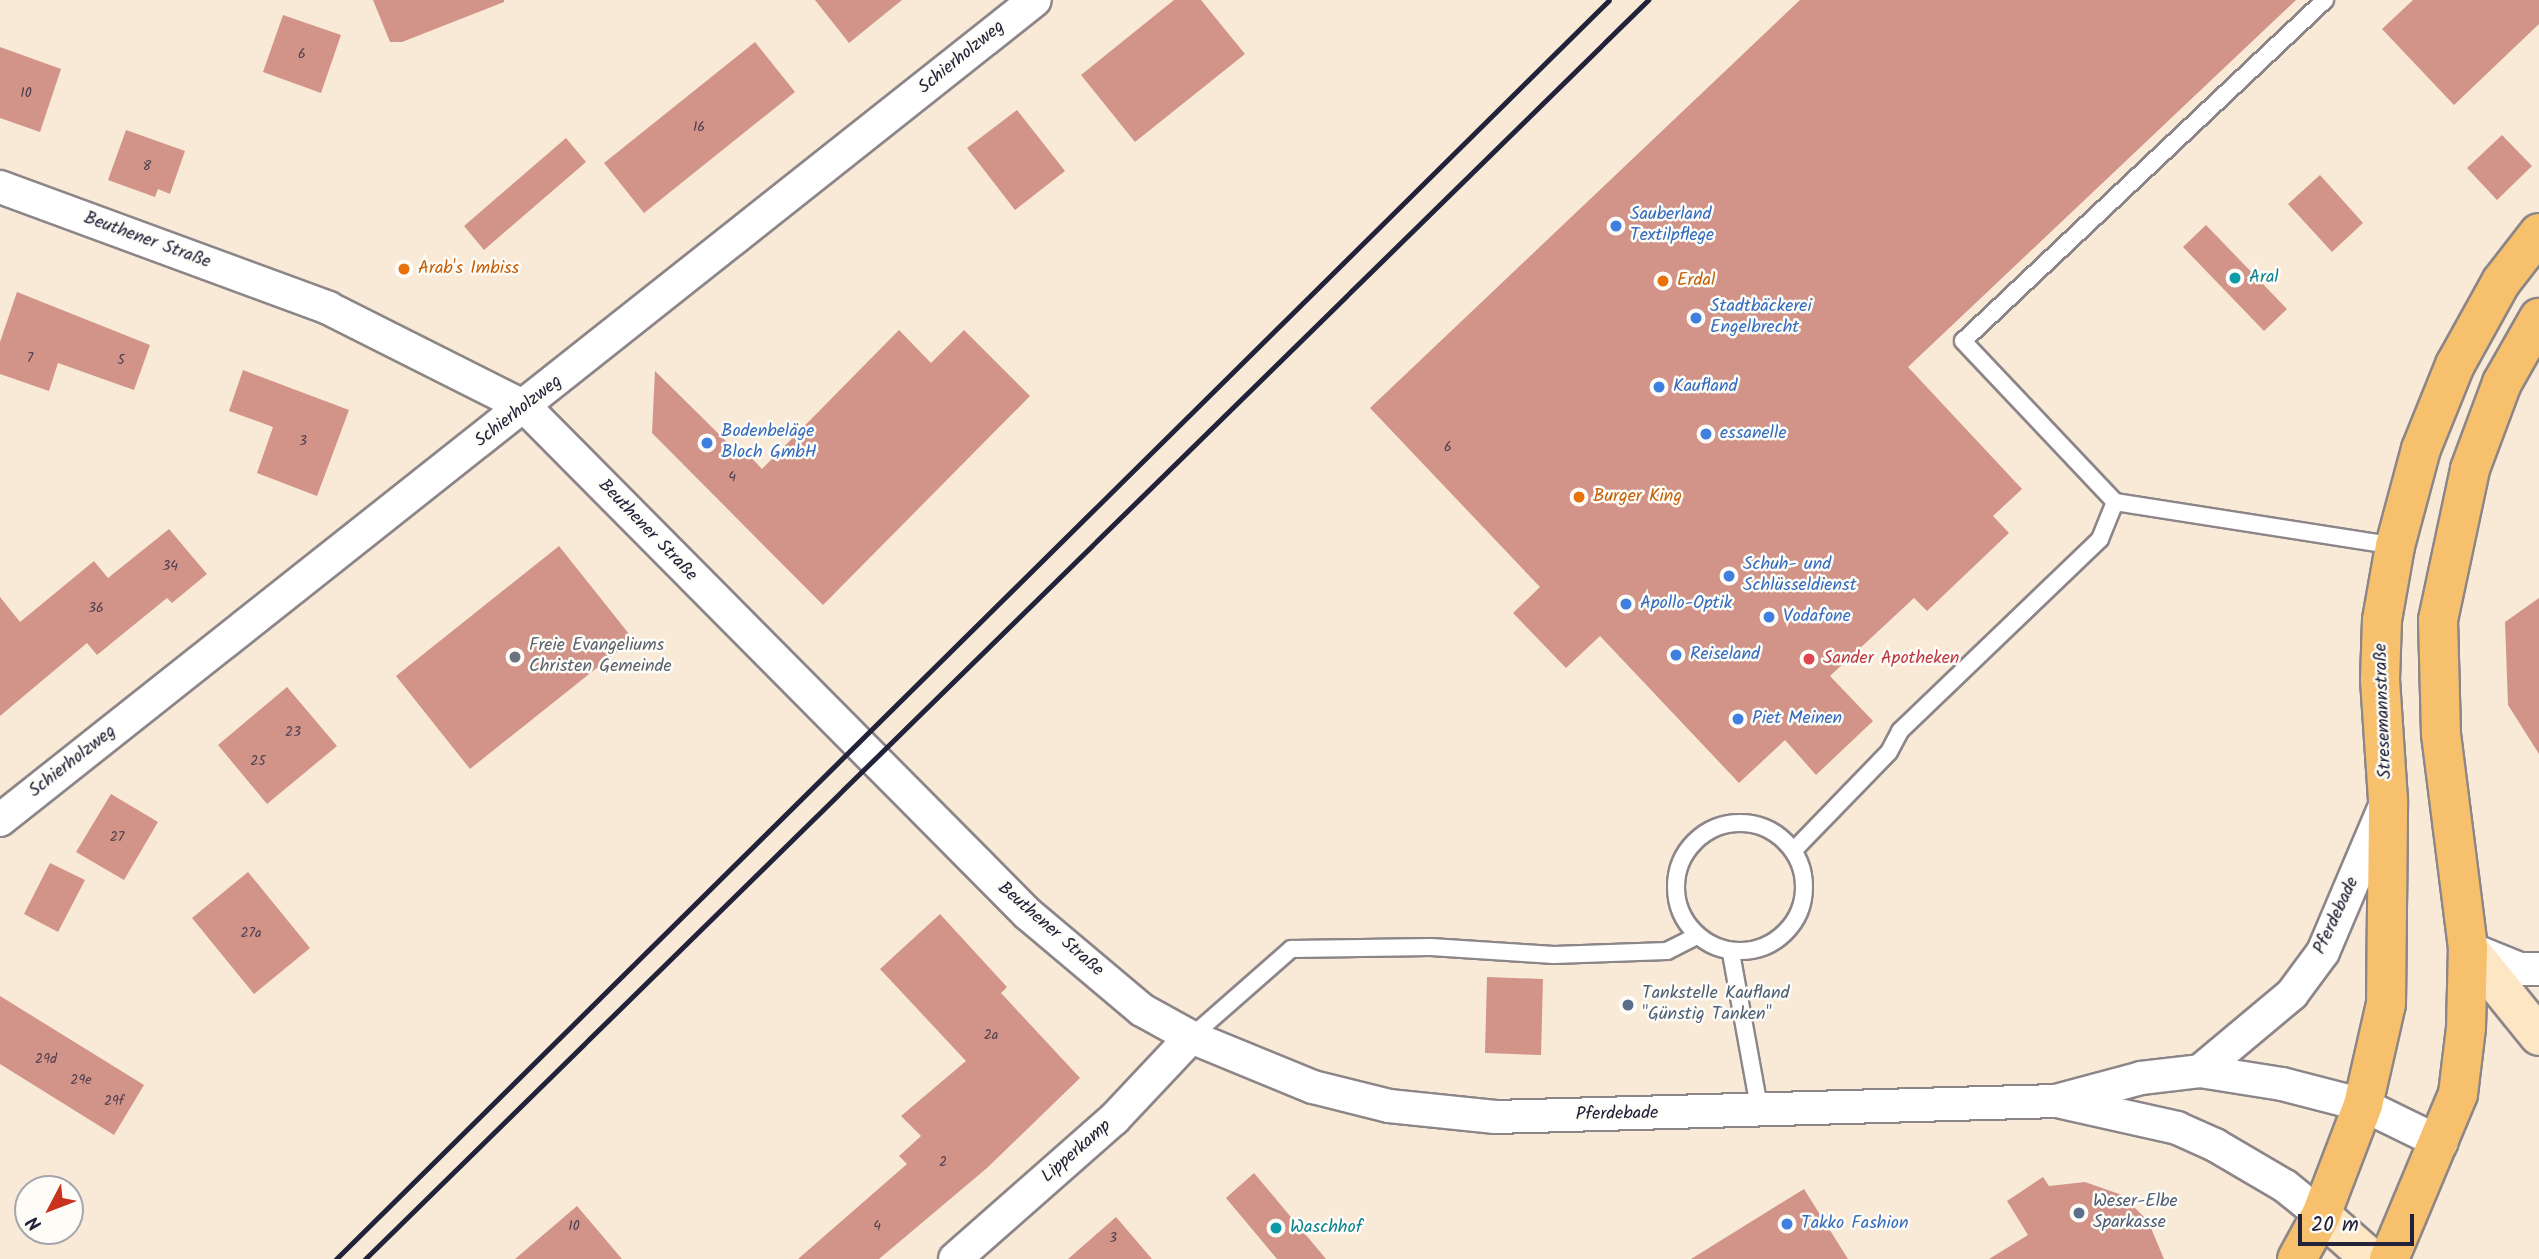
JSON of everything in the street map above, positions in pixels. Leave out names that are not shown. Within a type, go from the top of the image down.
[{"type":"main road","name":"Stresemannstraße","points":[[2297,1259],[2321,1215],[2363,1105],[2386,1004],[2388,800],[2380,680],[2382,620],[2395,546],[2421,449],[2455,365],[2501,282],[2539,233]]},
{"type":"main road","points":[[2389,1259],[2441,1143],[2458,1094],[2469,948],[2441,734],[2438,620],[2470,469],[2502,383],[2539,318]]},
{"type":"street","name":"Schierholzweg","points":[[0,820],[526,407],[1035,0]]},
{"type":"street","name":"Beuthener Straße","points":[[0,187],[328,308],[526,407],[1028,914],[1142,1010],[1191,1037]]},
{"type":"street","name":"Pferdebade","points":[[2200,1071],[2292,994],[2323,952],[2388,800]]},
{"type":"street","points":[[2469,948],[2520,969],[2539,969]]},
{"type":"street","points":[[2469,948],[2539,1036]]},
{"type":"street","name":"Pferdebade","points":[[1191,1037],[1313,1087],[1389,1106],[1495,1117],[1760,1112],[2056,1101],[2141,1078],[2200,1071],[2282,1084],[2363,1105],[2441,1143]]},
{"type":"street","name":"Lipperkamp","points":[[955,1259],[1114,1119],[1191,1037]]},
{"type":"street","name":"Pferdebade","points":[[2056,1101],[2176,1128],[2274,1179],[2321,1215]]},
{"type":"street","points":[[2321,1215],[2371,1259]]},
{"type":"lane","points":[[2325,0],[1963,341],[2115,502],[2395,546]]},
{"type":"lane","points":[[1794,850],[1889,752],[1900,731],[2100,538],[2115,502]]},
{"type":"lane","points":[[1734,821],[1769,828],[1794,850],[1806,887],[1797,922],[1769,947],[1731,953],[1696,936],[1675,898],[1678,866],[1696,838],[1734,821]]},
{"type":"lane","points":[[1191,1037],[1291,950],[1431,947],[1554,955],[1667,951],[1696,936]]},
{"type":"lane","points":[[1731,953],[1760,1112]]},
{"type":"building","points":[[373,0],[504,2],[402,42],[390,42]]},
{"type":"building","points":[[815,0],[902,0],[849,43]]},
{"type":"building","points":[[1174,0],[1201,0],[1245,54],[1135,142],[1081,75]]},
{"type":"building","name":"Kaufland","points":[[1800,0],[2296,0],[1908,367],[2022,489],[1993,516],[2009,533],[1927,611],[1914,598],[1830,676],[1873,721],[1816,775],[1785,740],[1739,783],[1600,636],[1566,668],[1513,613],[1540,587],[1370,408]]},
{"type":"building","points":[[2413,0],[2539,0],[2539,24],[2454,105],[2382,29]]},
{"type":"building","points":[[283,15],[341,35],[321,93],[263,72]]},
{"type":"building","points":[[755,42],[795,92],[644,213],[604,163]]},
{"type":"building","points":[[0,47],[61,69],[40,132],[0,118]]},
{"type":"building","points":[[1017,110],[1065,171],[1015,210],[967,148]]},
{"type":"building","points":[[126,130],[185,151],[170,194],[158,189],[155,197],[108,180]]},
{"type":"building","points":[[2502,135],[2532,166],[2497,200],[2467,168]]},
{"type":"building","points":[[566,138],[586,162],[484,250],[464,226]]},
{"type":"building","name":"Aral","points":[[2320,175],[2363,223],[2332,252],[2288,204]]},
{"type":"building","name":"Aral","points":[[2206,225],[2287,309],[2264,331],[2183,247]]},
{"type":"building","points":[[17,292],[150,345],[134,390],[58,363],[49,391],[0,374],[0,342]]},
{"type":"building","points":[[899,330],[931,363],[964,330],[1030,396],[823,605],[652,433],[655,371],[734,449],[744,450],[762,469]]},
{"type":"building","points":[[243,370],[349,410],[317,496],[257,473],[273,427],[229,411]]},
{"type":"building","points":[[169,529],[207,574],[172,603],[167,598],[97,655],[87,643],[0,716],[0,597],[20,622],[94,561],[108,578]]},
{"type":"building","name":"Freie Evangeliums Christen Gemeinde","points":[[559,546],[633,639],[470,769],[396,676]]},
{"type":"building","points":[[2539,598],[2539,754],[2508,705],[2505,622]]},
{"type":"building","points":[[287,687],[337,746],[267,804],[218,745]]},
{"type":"building","points":[[111,794],[158,822],[124,880],[76,852]]},
{"type":"building","points":[[50,863],[85,880],[58,932],[24,914]]},
{"type":"building","points":[[248,872],[310,948],[254,994],[192,918]]},
{"type":"building","points":[[940,914],[1007,987],[1001,993],[1080,1078],[987,1168],[879,1259],[798,1259],[907,1164],[899,1156],[921,1136],[901,1116],[966,1061],[880,969]]},
{"type":"building","points":[[1487,977],[1543,979],[1541,1055],[1485,1053]]},
{"type":"building","points":[[0,996],[144,1085],[114,1135],[0,1064]]},
{"type":"building","name":"Waschhof","points":[[1254,1173],[1326,1259],[1277,1259],[1226,1198]]},
{"type":"building","name":"Weser-Elbe Sparkasse","points":[[2043,1177],[2049,1186],[2085,1182],[2122,1195],[2148,1221],[2164,1259],[1989,1259],[2028,1235],[2007,1201]]},
{"type":"building","name":"Takko Fashion","points":[[1804,1189],[1848,1259],[1691,1259]]},
{"type":"building","points":[[577,1206],[622,1259],[515,1259]]},
{"type":"building","points":[[1116,1217],[1152,1259],[1068,1259]]},
{"type":"railway","points":[[336,1259],[1609,0]]},
{"type":"railway","points":[[365,1259],[1648,0]]},
{"type":"place","name":"Sauberland Textilpflege","points":[[1616,226]]},
{"type":"place","name":"Arab's Imbiss","points":[[404,269]]},
{"type":"place","name":"Aral","points":[[2235,278]]},
{"type":"place","name":"Erdal","points":[[1663,281]]},
{"type":"place","name":"Stadtbäckerei Engelbrecht","points":[[1696,318]]},
{"type":"place","name":"Kaufland","points":[[1659,387]]},
{"type":"place","name":"essanelle","points":[[1706,434]]},
{"type":"place","name":"Bodenbeläge Bloch GmbH","points":[[707,443]]},
{"type":"place","name":"Burger King","points":[[1579,497]]},
{"type":"place","name":"Schuh- und Schlüsseldienst","points":[[1729,576]]},
{"type":"place","name":"Apollo-Optik","points":[[1626,604]]},
{"type":"place","name":"Vodafone","points":[[1769,617]]},
{"type":"place","name":"Reiseland","points":[[1676,655]]},
{"type":"place","name":"Freie Evangeliums Christen Gemeinde","points":[[515,657]]},
{"type":"place","name":"Sander Apotheken","points":[[1809,659]]},
{"type":"place","name":"Piet Meinen","points":[[1738,719]]},
{"type":"place","name":"Tankstelle Kaufland \"Günstig Tanken\"","points":[[1628,1005]]},
{"type":"place","name":"Weser-Elbe Sparkasse","points":[[2079,1213]]},
{"type":"place","name":"Takko Fashion","points":[[1787,1224]]},
{"type":"place","name":"Waschhof","points":[[1276,1228]]}]
